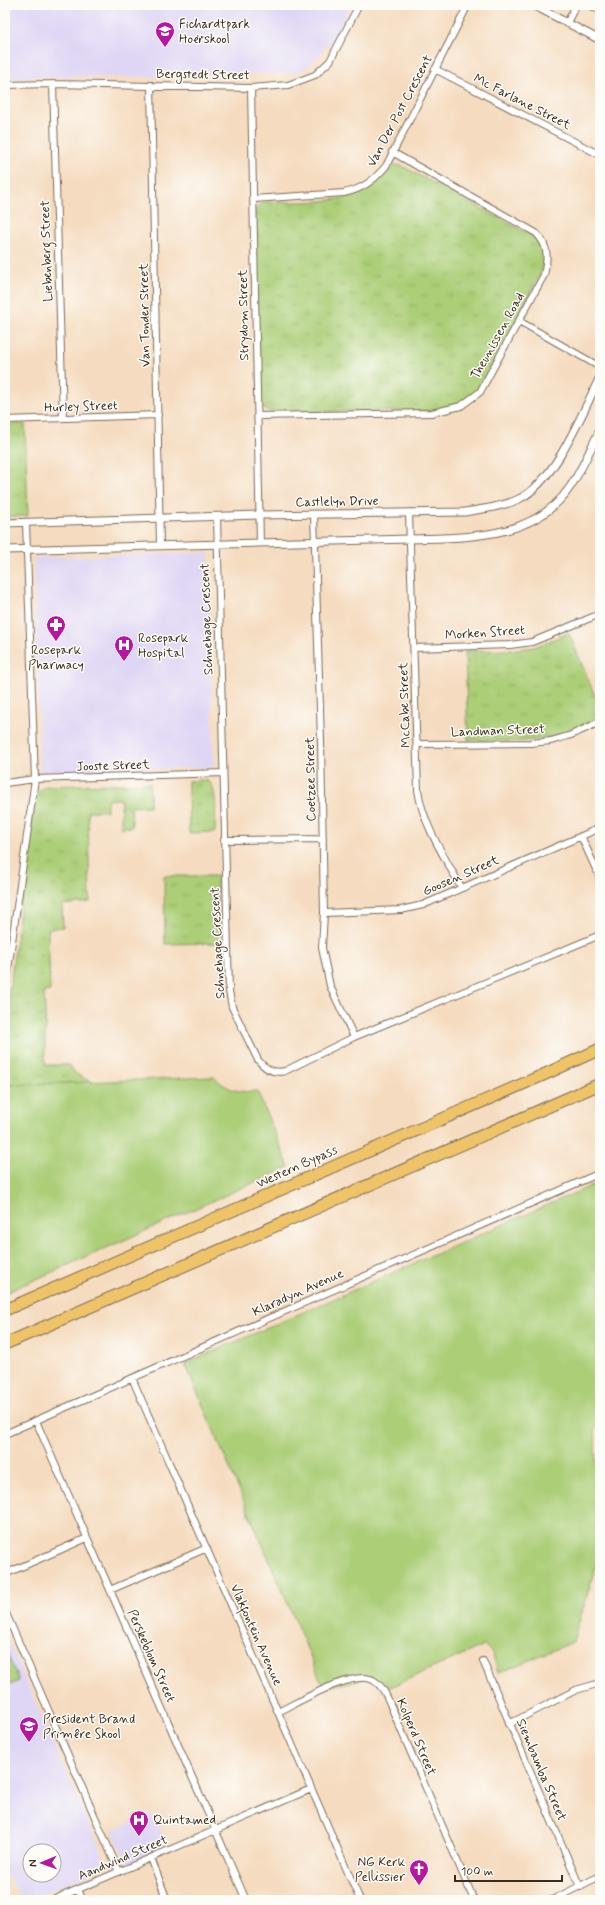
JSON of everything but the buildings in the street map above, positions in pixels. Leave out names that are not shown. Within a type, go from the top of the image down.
[{"type":"highway","name":"Western Bypass","points":[[5,1310],[600,1049]]},
{"type":"highway","points":[[5,1344],[600,1084]]},
{"type":"street","name":"Bergstedt Street","points":[[5,85],[151,85],[251,88],[288,85],[302,81],[323,70],[333,57],[360,5]]},
{"type":"street","name":"Van Der Post Crescent","points":[[253,199],[344,193],[357,190],[374,180],[386,166],[468,5]]},
{"type":"street","points":[[533,5],[600,40]]},
{"type":"street","points":[[566,23],[576,5]]},
{"type":"street","points":[[591,5],[600,10]]},
{"type":"street","name":"Mc Farlane Street","points":[[435,69],[600,155]]},
{"type":"street","name":"Liebenberg Street","points":[[53,84],[63,418]]},
{"type":"street","name":"Van Tonder Street","points":[[151,85],[160,545]]},
{"type":"street","name":"Strydom Street","points":[[251,88],[260,542]]},
{"type":"street","name":"Theunissen Road","points":[[257,416],[432,413],[454,409],[470,401],[480,392],[544,275],[547,261],[547,250],[542,239],[536,233],[392,152]]},
{"type":"street","points":[[519,321],[600,367]]},
{"type":"street","name":"Castlelyn Drive","points":[[5,523],[259,515],[465,512],[499,506],[520,498],[553,469],[600,377]]},
{"type":"street","name":"Hurley Street","points":[[5,420],[158,415]]},
{"type":"street","points":[[5,550],[314,540],[472,537],[508,530],[525,524],[557,502],[570,488],[600,430]]},
{"type":"street","name":"McCabe Street","points":[[409,513],[418,790],[421,806],[427,822],[461,887]]},
{"type":"street","name":"Coetzee Street","points":[[314,514],[323,839],[324,913],[322,948],[325,971],[330,986],[354,1037]]},
{"type":"street","name":"Schnehage Crescent","points":[[217,517],[216,544],[228,991],[232,1007],[258,1060],[263,1067],[268,1070],[280,1072],[354,1037],[600,935]]},
{"type":"street","points":[[5,991],[35,779],[26,523]]},
{"type":"street","name":"Morken Street","points":[[414,648],[510,645],[532,642],[600,614]]},
{"type":"street","name":"Landman Street","points":[[417,744],[531,743],[551,741],[571,735],[600,722]]},
{"type":"street","name":"Jooste Street","points":[[5,782],[35,779],[223,773]]},
{"type":"street","name":"Goosen Street","points":[[324,913],[400,910],[422,905],[600,828]]},
{"type":"street","points":[[581,836],[600,878]]},
{"type":"street","points":[[224,840],[323,839]]},
{"type":"street","name":"Klaradyn Avenue","points":[[5,1434],[600,1173]]},
{"type":"street","name":"Vlakfontein Avenue","points":[[132,1378],[360,1900]]},
{"type":"street","name":"Perskeblom Street","points":[[36,1421],[246,1900]]},
{"type":"street","points":[[5,1574],[87,1538]]},
{"type":"street","points":[[110,1590],[206,1548]]},
{"type":"street","points":[[5,1611],[120,1872]]},
{"type":"street","name":"Siembamba Street","points":[[483,1661],[580,1887]]},
{"type":"street","name":"Kolperd Street","points":[[278,1712],[345,1680],[367,1678],[373,1680],[380,1686],[390,1705],[474,1900]]},
{"type":"street","points":[[510,1724],[576,1690],[600,1683]]},
{"type":"street","name":"Aandwind Street","points":[[53,1900],[311,1789]]},
{"type":"street","points":[[151,1858],[167,1900]]},
{"type":"street","points":[[552,1900],[600,1876]]},
{"type":"street","points":[[78,1890],[83,1900]]},
{"type":"shaded area","name":"Fichardtpark Hoërskool","points":[[5,5],[351,5],[337,34],[313,63],[297,73],[147,77],[5,77]]},
{"type":"shaded area","name":"Rosepark Hospital","points":[[208,553],[214,767],[40,772],[34,558]]},
{"type":"shaded area","name":"President Brand Primêre Skool","points":[[5,1634],[103,1855],[103,1861],[99,1868],[92,1873],[28,1900],[21,1900],[10,1878],[5,1880]]},
{"type":"shaded area","name":"Quintamed","points":[[152,1813],[168,1848],[128,1866],[112,1831]]},
{"type":"green space","points":[[395,165],[402,166],[533,236],[537,240],[541,249],[543,263],[541,273],[478,392],[466,402],[431,411],[272,412],[264,409],[260,402],[254,311],[255,210],[263,202],[321,201],[350,196],[375,185]]},
{"type":"green space","points":[[5,424],[25,424],[28,516],[5,517]]},
{"type":"green space","points":[[569,633],[600,708],[600,717],[570,731],[541,739],[520,741],[468,740],[465,651],[509,650],[534,647]]},
{"type":"green space","points":[[205,780],[211,784],[216,804],[215,832],[189,833],[188,781]]},
{"type":"green space","points":[[150,783],[150,806],[131,807],[132,827],[121,828],[121,799],[107,800],[107,811],[88,811],[90,902],[62,905],[63,927],[48,929],[50,991],[44,992],[46,1030],[45,1065],[70,1065],[76,1074],[92,1082],[5,1085],[5,1023],[35,797],[39,790],[47,786]]},
{"type":"green space","points":[[164,876],[217,876],[218,943],[165,944]]},
{"type":"green space","points":[[214,1077],[224,1085],[234,1090],[257,1091],[289,1167],[5,1293],[5,1085]]},
{"type":"green space","points":[[600,1182],[600,1416],[595,1429],[598,1559],[573,1642],[498,1673],[493,1654],[484,1645],[386,1689],[370,1677],[324,1688],[185,1364]]},
{"type":"green space","points":[[5,1649],[19,1681],[5,1687]]},
{"type":"place","name":"Fichardtpark Hoërskool","points":[[165,48]]},
{"type":"place","name":"Rosepark Pharmacy","points":[[56,642]]},
{"type":"place","name":"Rosepark Hospital","points":[[124,662]]},
{"type":"place","name":"President Brand Primêre Skool","points":[[29,1743]]},
{"type":"place","name":"Quintamed","points":[[139,1837]]},
{"type":"place","name":"NG Kerk Pellissier","points":[[419,1886]]}]
